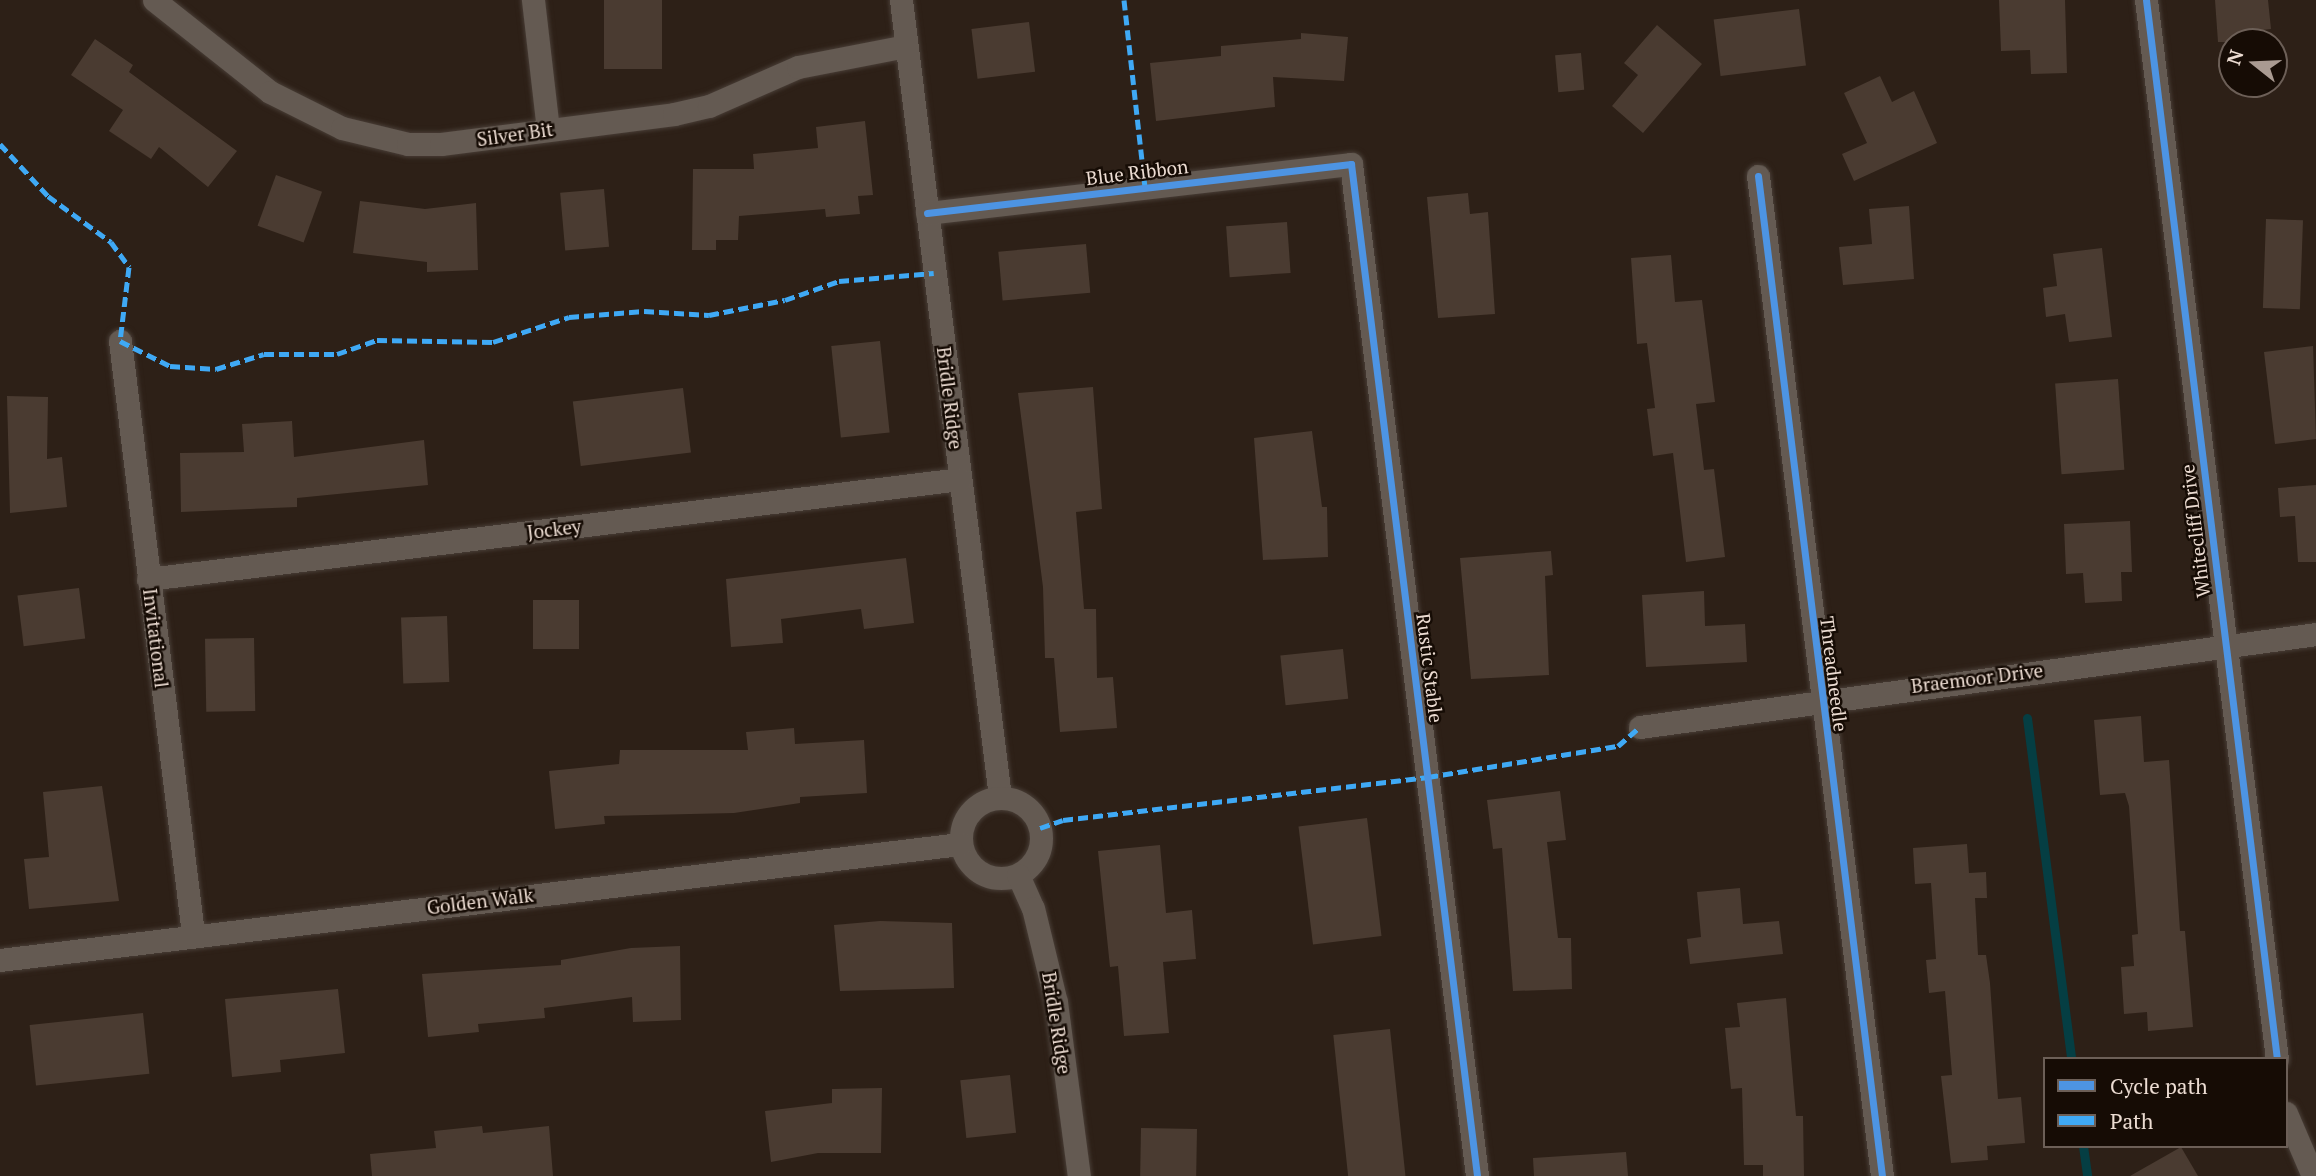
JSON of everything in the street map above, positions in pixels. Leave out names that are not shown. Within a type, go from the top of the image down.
[{"type":"street","name":"Silver Bit","points":[[154,0],[270,93],[342,128],[408,144],[441,144],[709,106],[798,67],[906,46]]},
{"type":"street","points":[[533,0],[548,129]]},
{"type":"street","name":"Bridle Ridge","points":[[901,0],[1000,797]]},
{"type":"street","name":"Whitecliff Drive","points":[[2146,0],[2277,1057]]},
{"type":"street","name":"Blue Ribbon","points":[[927,213],[1352,164]]},
{"type":"street","name":"Rustic Stable","points":[[1352,164],[1478,1176]]},
{"type":"street","name":"Threadneedle","points":[[1758,176],[1882,1176]]},
{"type":"street","name":"Invitational","points":[[120,341],[193,934]]},
{"type":"street","name":"Jockey","points":[[148,579],[960,479]]},
{"type":"street","name":"Braemoor Drive","points":[[1640,727],[1821,698],[2316,634]]},
{"type":"street","points":[[1000,797],[1026,805],[1040,828],[1038,856],[1018,875],[988,877],[965,858],[960,844],[969,812],[1000,797]]},
{"type":"street","name":"Golden Walk","points":[[0,960],[193,934],[960,844]]},
{"type":"street","name":"Bridle Ridge","points":[[1018,875],[1037,921],[1055,1002],[1079,1176]]},
{"type":"street","points":[[2288,1118],[2313,1176]]},
{"type":"building","points":[[604,0],[662,0],[662,69],[604,69]]},
{"type":"building","points":[[1999,0],[2065,0],[2067,73],[2031,74],[2030,50],[2001,51]]},
{"type":"building","points":[[2215,0],[2268,0],[2271,28],[2218,28],[2218,42]]},
{"type":"building","points":[[1799,9],[1806,66],[1721,76],[1714,19]]},
{"type":"building","points":[[1029,22],[1035,72],[978,79],[971,29]]},
{"type":"building","points":[[1657,25],[1702,64],[1643,133],[1612,106],[1638,75],[1624,63]]},
{"type":"building","points":[[1301,33],[1348,37],[1344,81],[1273,77],[1275,107],[1156,121],[1150,63],[1221,56],[1221,46],[1301,39]]},
{"type":"building","points":[[95,39],[133,65],[129,72],[237,151],[208,187],[159,147],[151,159],[109,131],[123,110],[71,75]]},
{"type":"building","points":[[1581,53],[1584,90],[1558,92],[1555,55]]},
{"type":"building","points":[[1880,76],[1892,102],[1914,91],[1937,143],[1854,181],[1842,154],[1867,143],[1844,93]]},
{"type":"building","points":[[865,121],[873,195],[858,196],[860,214],[826,217],[825,209],[739,216],[738,240],[716,240],[716,250],[692,250],[693,169],[754,169],[753,154],[818,148],[816,127]]},
{"type":"building","points":[[276,175],[322,192],[304,243],[258,226]]},
{"type":"building","points":[[604,189],[609,247],[565,251],[560,193]]},
{"type":"building","points":[[1468,193],[1470,214],[1488,212],[1495,314],[1438,318],[1427,197]]},
{"type":"building","points":[[360,201],[425,209],[476,203],[478,270],[427,272],[427,262],[353,253]]},
{"type":"building","points":[[1909,206],[1914,279],[1843,285],[1839,247],[1872,244],[1869,209]]},
{"type":"building","points":[[2266,219],[2303,220],[2300,309],[2263,308]]},
{"type":"building","points":[[1287,222],[1291,273],[1230,277],[1226,226]]},
{"type":"building","points":[[1086,244],[1090,293],[1003,300],[998,252]]},
{"type":"building","points":[[2102,248],[2112,337],[2069,342],[2065,314],[2046,317],[2043,288],[2057,286],[2053,254]]},
{"type":"building","points":[[1671,255],[1675,302],[1702,300],[1715,402],[1696,404],[1704,470],[1714,469],[1725,557],[1686,562],[1673,453],[1653,456],[1647,409],[1655,408],[1647,343],[1637,344],[1631,258]]},
{"type":"building","points":[[880,341],[890,432],[841,438],[831,346]]},
{"type":"building","points":[[2313,346],[2316,439],[2275,444],[2264,352]]},
{"type":"building","points":[[2118,379],[2124,470],[2062,474],[2055,383]]},
{"type":"building","points":[[1093,387],[1102,509],[1076,512],[1084,609],[1096,609],[1097,678],[1113,677],[1117,728],[1060,732],[1054,658],[1045,658],[1043,587],[1018,393]]},
{"type":"building","points":[[683,388],[691,453],[581,466],[573,402]]},
{"type":"building","points":[[7,396],[48,397],[47,459],[62,457],[67,507],[10,513]]},
{"type":"building","points":[[292,421],[294,457],[424,440],[428,485],[297,498],[297,507],[181,512],[180,453],[244,452],[242,424]]},
{"type":"building","points":[[1312,431],[1322,507],[1327,507],[1328,557],[1263,560],[1254,438]]},
{"type":"building","points":[[2316,485],[2316,562],[2298,562],[2295,516],[2280,517],[2278,488]]},
{"type":"building","points":[[2130,521],[2132,572],[2121,572],[2122,601],[2085,603],[2083,573],[2066,574],[2064,524]]},
{"type":"building","points":[[1551,551],[1553,575],[1545,576],[1549,675],[1471,679],[1460,558]]},
{"type":"building","points":[[906,558],[914,623],[864,629],[861,609],[781,619],[783,643],[731,647],[726,579]]},
{"type":"building","points":[[79,588],[85,639],[24,646],[17,596]]},
{"type":"building","points":[[1704,591],[1705,626],[1745,624],[1747,662],[1646,667],[1642,595]]},
{"type":"building","points":[[533,600],[579,600],[579,649],[533,649]]},
{"type":"building","points":[[447,616],[449,682],[403,684],[401,618]]},
{"type":"building","points":[[254,638],[255,711],[206,712],[205,639]]},
{"type":"building","points":[[1343,649],[1348,699],[1286,705],[1280,656]]},
{"type":"building","points":[[2141,716],[2144,762],[2169,760],[2180,931],[2185,931],[2193,1027],[2148,1031],[2147,1012],[2124,1014],[2121,967],[2134,966],[2132,935],[2138,934],[2129,806],[2125,793],[2100,795],[2094,720]]},
{"type":"building","points":[[794,728],[795,744],[864,740],[867,793],[800,797],[800,803],[734,813],[604,816],[605,824],[555,829],[549,771],[619,764],[620,750],[748,750],[746,732]]},
{"type":"building","points":[[102,786],[119,901],[29,909],[24,859],[49,857],[43,792]]},
{"type":"building","points":[[1560,791],[1566,840],[1547,842],[1558,938],[1571,938],[1572,989],[1513,991],[1502,848],[1493,849],[1487,800]]},
{"type":"building","points":[[1367,818],[1382,936],[1313,945],[1299,826]]},
{"type":"building","points":[[1967,844],[1969,873],[1986,872],[1987,898],[1975,898],[1978,955],[1986,955],[1990,983],[1998,1099],[2021,1097],[2025,1143],[1987,1146],[1988,1160],[1951,1163],[1941,1076],[1952,1075],[1945,991],[1929,993],[1926,960],[1936,959],[1931,883],[1915,884],[1913,848]]},
{"type":"building","points":[[1160,845],[1166,913],[1192,910],[1196,959],[1163,962],[1169,1033],[1124,1036],[1118,966],[1110,967],[1098,851]]},
{"type":"building","points":[[1740,888],[1743,924],[1779,921],[1783,954],[1690,964],[1687,939],[1701,937],[1697,892]]},
{"type":"building","points":[[880,921],[952,923],[954,988],[840,991],[834,925]]},
{"type":"building","points":[[680,946],[681,1020],[633,1022],[632,997],[544,1008],[545,1018],[478,1024],[479,1032],[428,1037],[422,974],[561,965],[561,960],[631,948]]},
{"type":"building","points":[[338,989],[345,1053],[280,1060],[281,1072],[232,1077],[225,999]]},
{"type":"building","points":[[1786,998],[1796,1116],[1803,1116],[1804,1176],[1763,1176],[1763,1165],[1744,1165],[1742,1088],[1731,1089],[1725,1028],[1740,1027],[1737,1003]]},
{"type":"building","points":[[143,1013],[149,1074],[36,1086],[30,1025]]},
{"type":"building","points":[[1390,1029],[1405,1176],[1348,1176],[1333,1035]]},
{"type":"building","points":[[1010,1075],[1016,1133],[966,1138],[960,1080]]},
{"type":"building","points":[[882,1088],[881,1153],[818,1153],[771,1162],[765,1111],[832,1103],[832,1089]]},
{"type":"building","points":[[482,1126],[483,1133],[549,1126],[553,1176],[372,1176],[370,1154],[436,1148],[434,1131]]},
{"type":"building","points":[[1141,1128],[1197,1129],[1196,1176],[1140,1176]]},
{"type":"building","points":[[2182,1148],[2198,1176],[2130,1176]]},
{"type":"building","points":[[1626,1152],[1628,1176],[1534,1176],[1533,1158]]},
{"type":"waterway","points":[[2027,718],[2071,1057]]},
{"type":"waterway","points":[[2083,1148],[2087,1176]]},
{"type":"marked path","points":[[1124,0],[1145,186]]},
{"type":"marked path","points":[[0,144],[48,196],[111,242],[129,267],[120,341],[170,366],[216,369],[264,354],[337,354],[377,340],[493,342],[569,317],[644,311],[709,315],[785,300],[839,281],[934,273]]},
{"type":"marked path","points":[[1040,828],[1063,820],[1428,777],[1618,746],[1640,727]]},
{"type":"cycle path","points":[[2146,0],[2277,1057]]},
{"type":"cycle path","points":[[927,213],[1351,164],[1477,1176]]},
{"type":"cycle path","points":[[1758,176],[1882,1176]]}]
